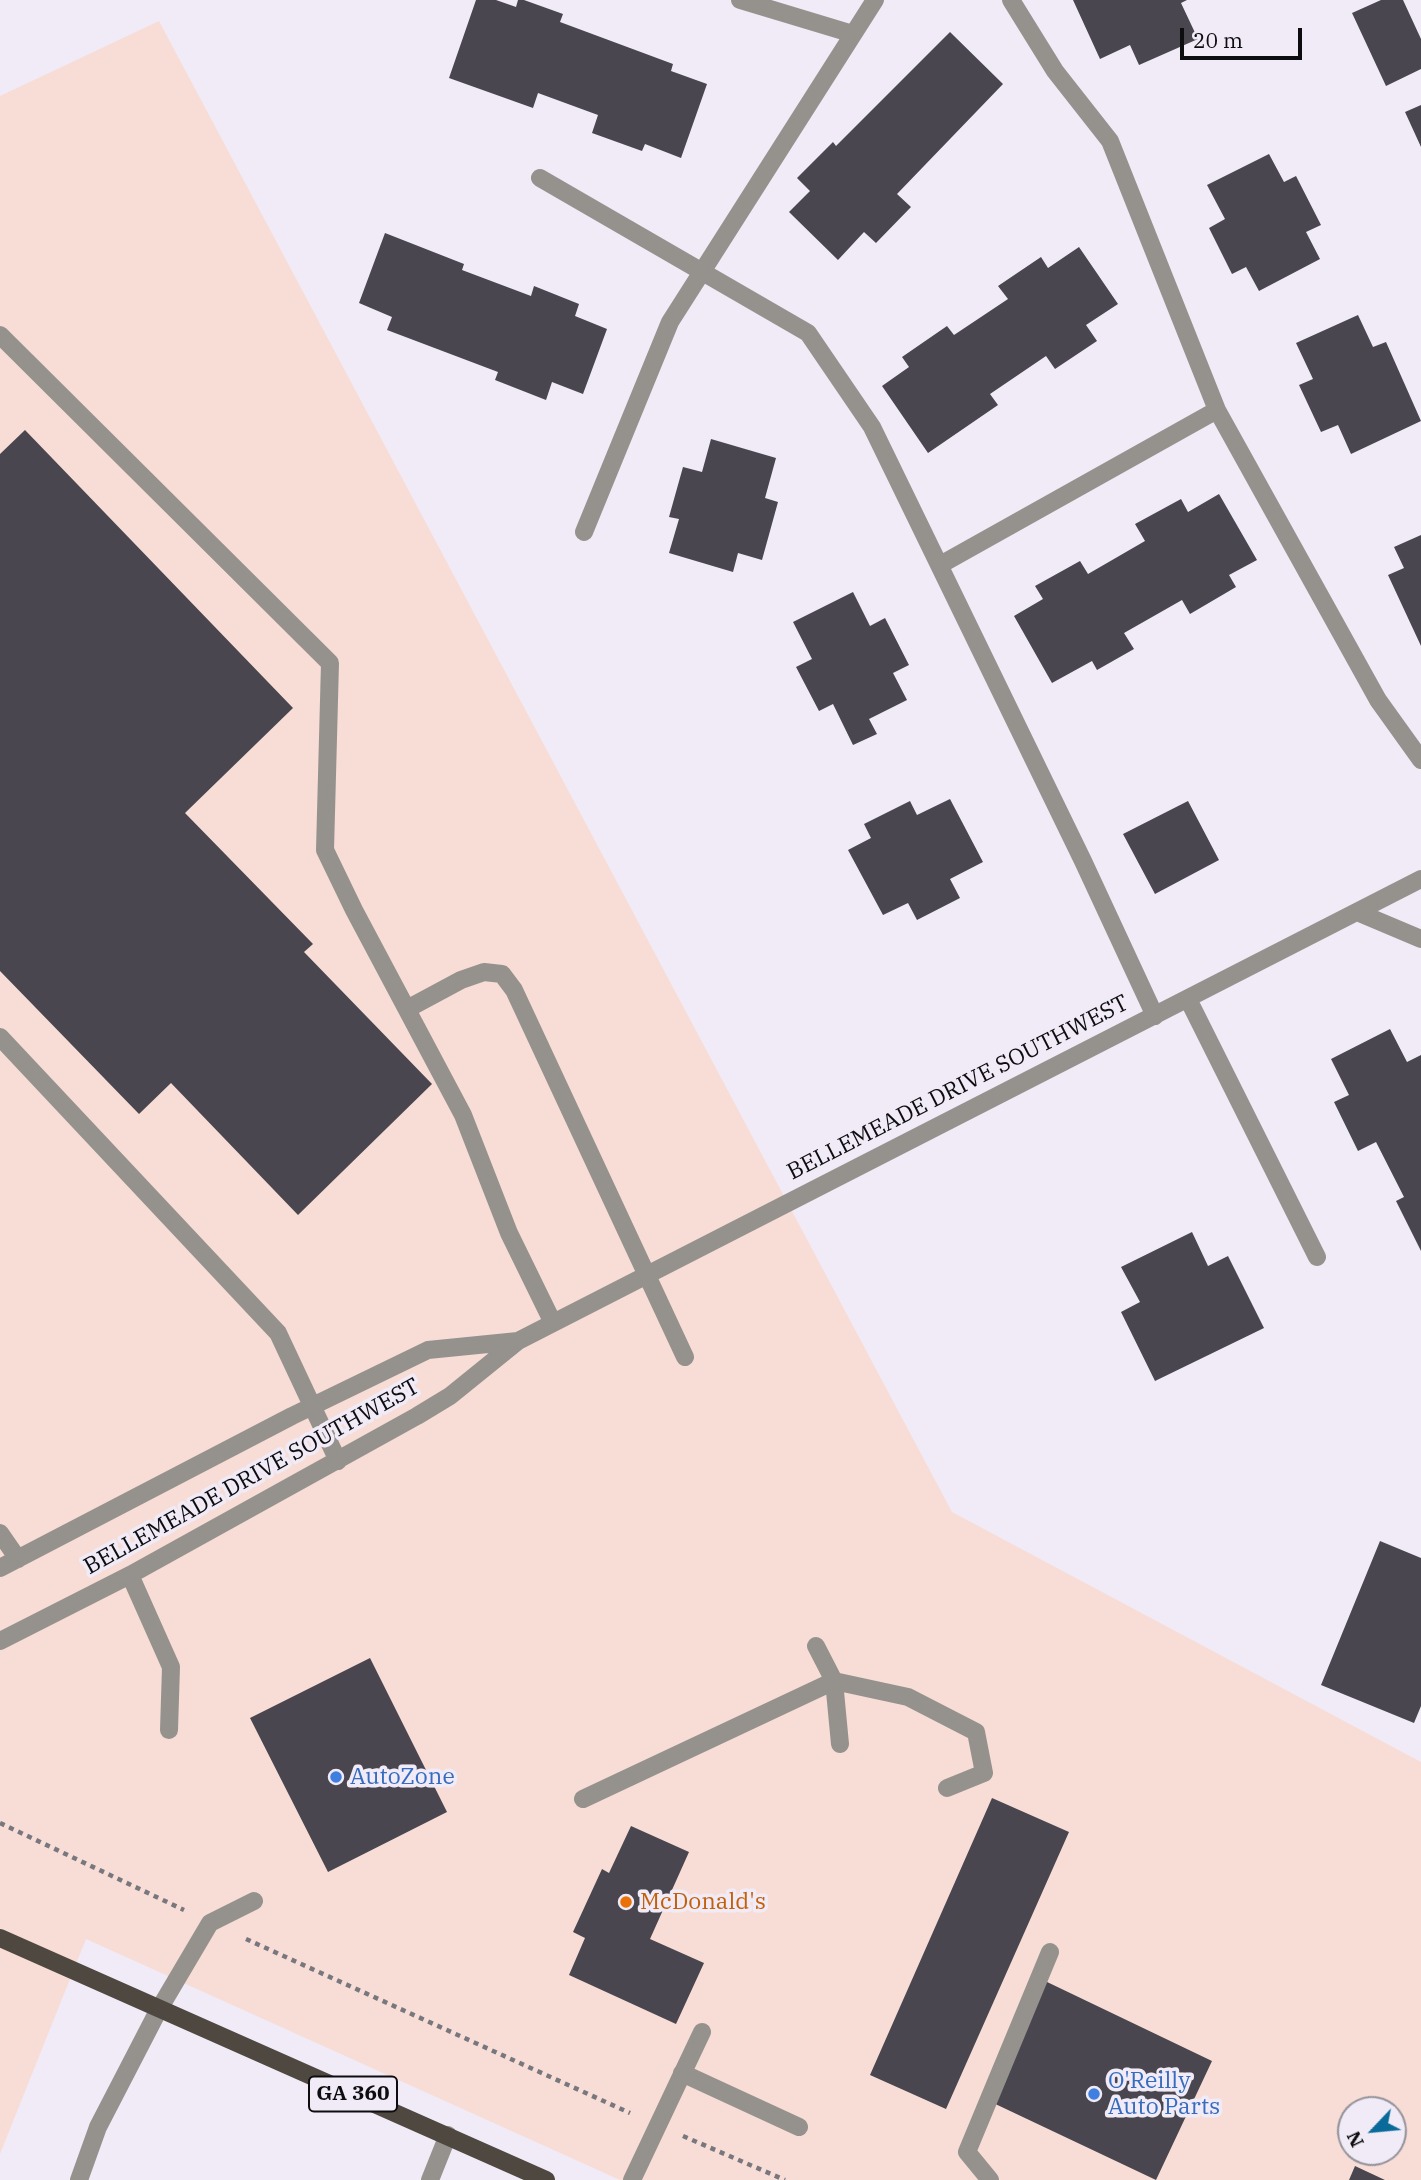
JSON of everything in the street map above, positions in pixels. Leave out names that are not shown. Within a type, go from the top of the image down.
[{"type":"main road","name":"GA 360","points":[[0,1938],[158,2011],[448,2135],[545,2180]]},
{"type":"street","points":[[740,0],[853,34]]},
{"type":"street","points":[[584,532],[670,321],[875,0]]},
{"type":"street","points":[[1011,0],[1055,71],[1110,141],[1217,410],[1378,699],[1421,760]]},
{"type":"street","points":[[540,178],[808,333],[872,426],[1083,861],[1154,1016]]},
{"type":"street","points":[[0,335],[330,663],[326,850],[354,910],[463,1115],[509,1233],[553,1323]]},
{"type":"street","points":[[940,565],[1217,410]]},
{"type":"street","name":"BELLEMEADE DRIVE SOUTHWEST","points":[[0,1641],[130,1575],[338,1461],[450,1396],[518,1341],[1421,879]]},
{"type":"street","points":[[1357,912],[1421,939]]},
{"type":"street","points":[[407,1009],[461,980],[484,972],[502,974],[514,990],[685,1357]]},
{"type":"street","points":[[1188,999],[1317,1257]]},
{"type":"street","points":[[0,1037],[278,1333],[338,1461]]},
{"type":"street","name":"BELLEMEADE DRIVE SOUTHWEST","points":[[0,1568],[311,1407],[428,1350],[518,1341]]},
{"type":"street","points":[[0,1533],[18,1559]]},
{"type":"street","points":[[130,1575],[171,1667],[169,1730]]},
{"type":"street","points":[[816,1646],[834,1681],[840,1744]]},
{"type":"street","points":[[583,1799],[834,1681],[908,1697],[976,1732],[984,1773],[947,1788]]},
{"type":"street","points":[[79,2180],[99,2127],[158,2011],[210,1923],[254,1901]]},
{"type":"street","points":[[990,2180],[967,2152],[1050,1952]]},
{"type":"street","points":[[632,2180],[702,2032]]},
{"type":"street","points":[[682,2073],[799,2127]]},
{"type":"street","points":[[429,2180],[448,2135]]},
{"type":"path","points":[[0,1823],[210,1923],[785,2180]]},
{"type":"shaded area","points":[[159,21],[952,1512],[1421,1762],[1421,2180],[620,2180],[86,1939],[0,2154],[0,96]]},
{"type":"building","points":[[476,0],[496,0],[516,7],[518,0],[524,0],[563,14],[560,22],[673,64],[671,71],[707,84],[681,158],[645,144],[642,151],[592,133],[598,115],[538,93],[533,108],[449,78]]},
{"type":"building","points":[[1073,0],[1187,0],[1181,3],[1198,39],[1139,65],[1130,45],[1100,59]]},
{"type":"building","points":[[1381,0],[1403,0],[1421,39],[1421,69],[1386,86],[1352,13]]},
{"type":"building","points":[[950,32],[1003,84],[897,194],[911,207],[876,243],[864,232],[838,260],[789,212],[810,191],[797,178],[833,142],[836,146]]},
{"type":"building","points":[[1421,105],[1421,147],[1405,112]]},
{"type":"building","points":[[1269,154],[1284,182],[1296,176],[1321,225],[1306,232],[1320,259],[1259,291],[1246,267],[1232,274],[1209,228],[1225,219],[1207,185]]},
{"type":"building","points":[[385,233],[464,264],[462,270],[531,296],[534,286],[579,304],[575,316],[607,329],[583,394],[552,382],[546,400],[495,380],[498,372],[387,330],[392,317],[359,303]]},
{"type":"building","points":[[1079,247],[1118,304],[1086,325],[1097,341],[1055,369],[1046,356],[990,394],[998,405],[928,453],[882,386],[909,367],[902,357],[947,326],[954,335],[1008,299],[998,286],[1041,257],[1048,268]]},
{"type":"building","points":[[1358,315],[1373,347],[1386,342],[1421,421],[1351,454],[1338,425],[1321,432],[1299,385],[1313,379],[1296,343]]},
{"type":"building","points":[[25,430],[293,708],[185,813],[313,944],[304,952],[432,1084],[298,1215],[171,1083],[139,1114],[0,971],[0,454]]},
{"type":"building","points":[[711,439],[776,458],[765,498],[778,502],[762,560],[738,553],[733,572],[669,553],[679,519],[669,517],[683,467],[702,472]]},
{"type":"building","points":[[1219,494],[1257,560],[1229,575],[1236,587],[1190,614],[1182,600],[1124,633],[1134,649],[1097,670],[1092,661],[1052,683],[1014,616],[1043,599],[1035,586],[1080,561],[1088,574],[1145,541],[1135,524],[1181,499],[1188,512]]},
{"type":"building","points":[[1421,535],[1421,646],[1388,575],[1404,568],[1394,547]]},
{"type":"building","points":[[853,592],[870,626],[885,618],[909,665],[893,673],[907,700],[869,719],[877,734],[853,745],[833,704],[819,711],[796,667],[812,659],[793,622]]},
{"type":"building","points":[[950,799],[983,862],[950,879],[960,898],[917,920],[908,903],[883,915],[848,850],[871,838],[864,824],[910,801],[917,815]]},
{"type":"building","points":[[1188,801],[1219,860],[1155,894],[1123,834]]},
{"type":"building","points":[[1390,1029],[1407,1062],[1421,1055],[1421,1251],[1396,1201],[1404,1197],[1376,1142],[1358,1151],[1334,1102],[1349,1095],[1331,1059]]},
{"type":"building","points":[[1192,1232],[1208,1266],[1228,1256],[1264,1328],[1155,1381],[1121,1312],[1140,1302],[1121,1267]]},
{"type":"building","points":[[1380,1541],[1421,1558],[1421,1706],[1414,1723],[1321,1685]]},
{"type":"building","points":[[370,1658],[447,1812],[328,1872],[250,1718]]},
{"type":"building","points":[[992,1798],[1069,1832],[946,2109],[870,2075]]},
{"type":"building","name":"McDonald's","points":[[631,1826],[689,1852],[650,1939],[704,1963],[676,2024],[569,1975],[585,1938],[573,1932],[602,1869],[609,1873]]},
{"type":"building","points":[[1045,1981],[1212,2061],[1156,2180],[989,2101]]},
{"type":"building","points":[[1355,2166],[1385,2180],[1349,2180]]},
{"type":"place","name":"AutoZone","points":[[336,1777]]},
{"type":"place","name":"McDonald's","points":[[626,1902]]},
{"type":"place","name":"O'Reilly Auto Parts","points":[[1094,2094]]}]
